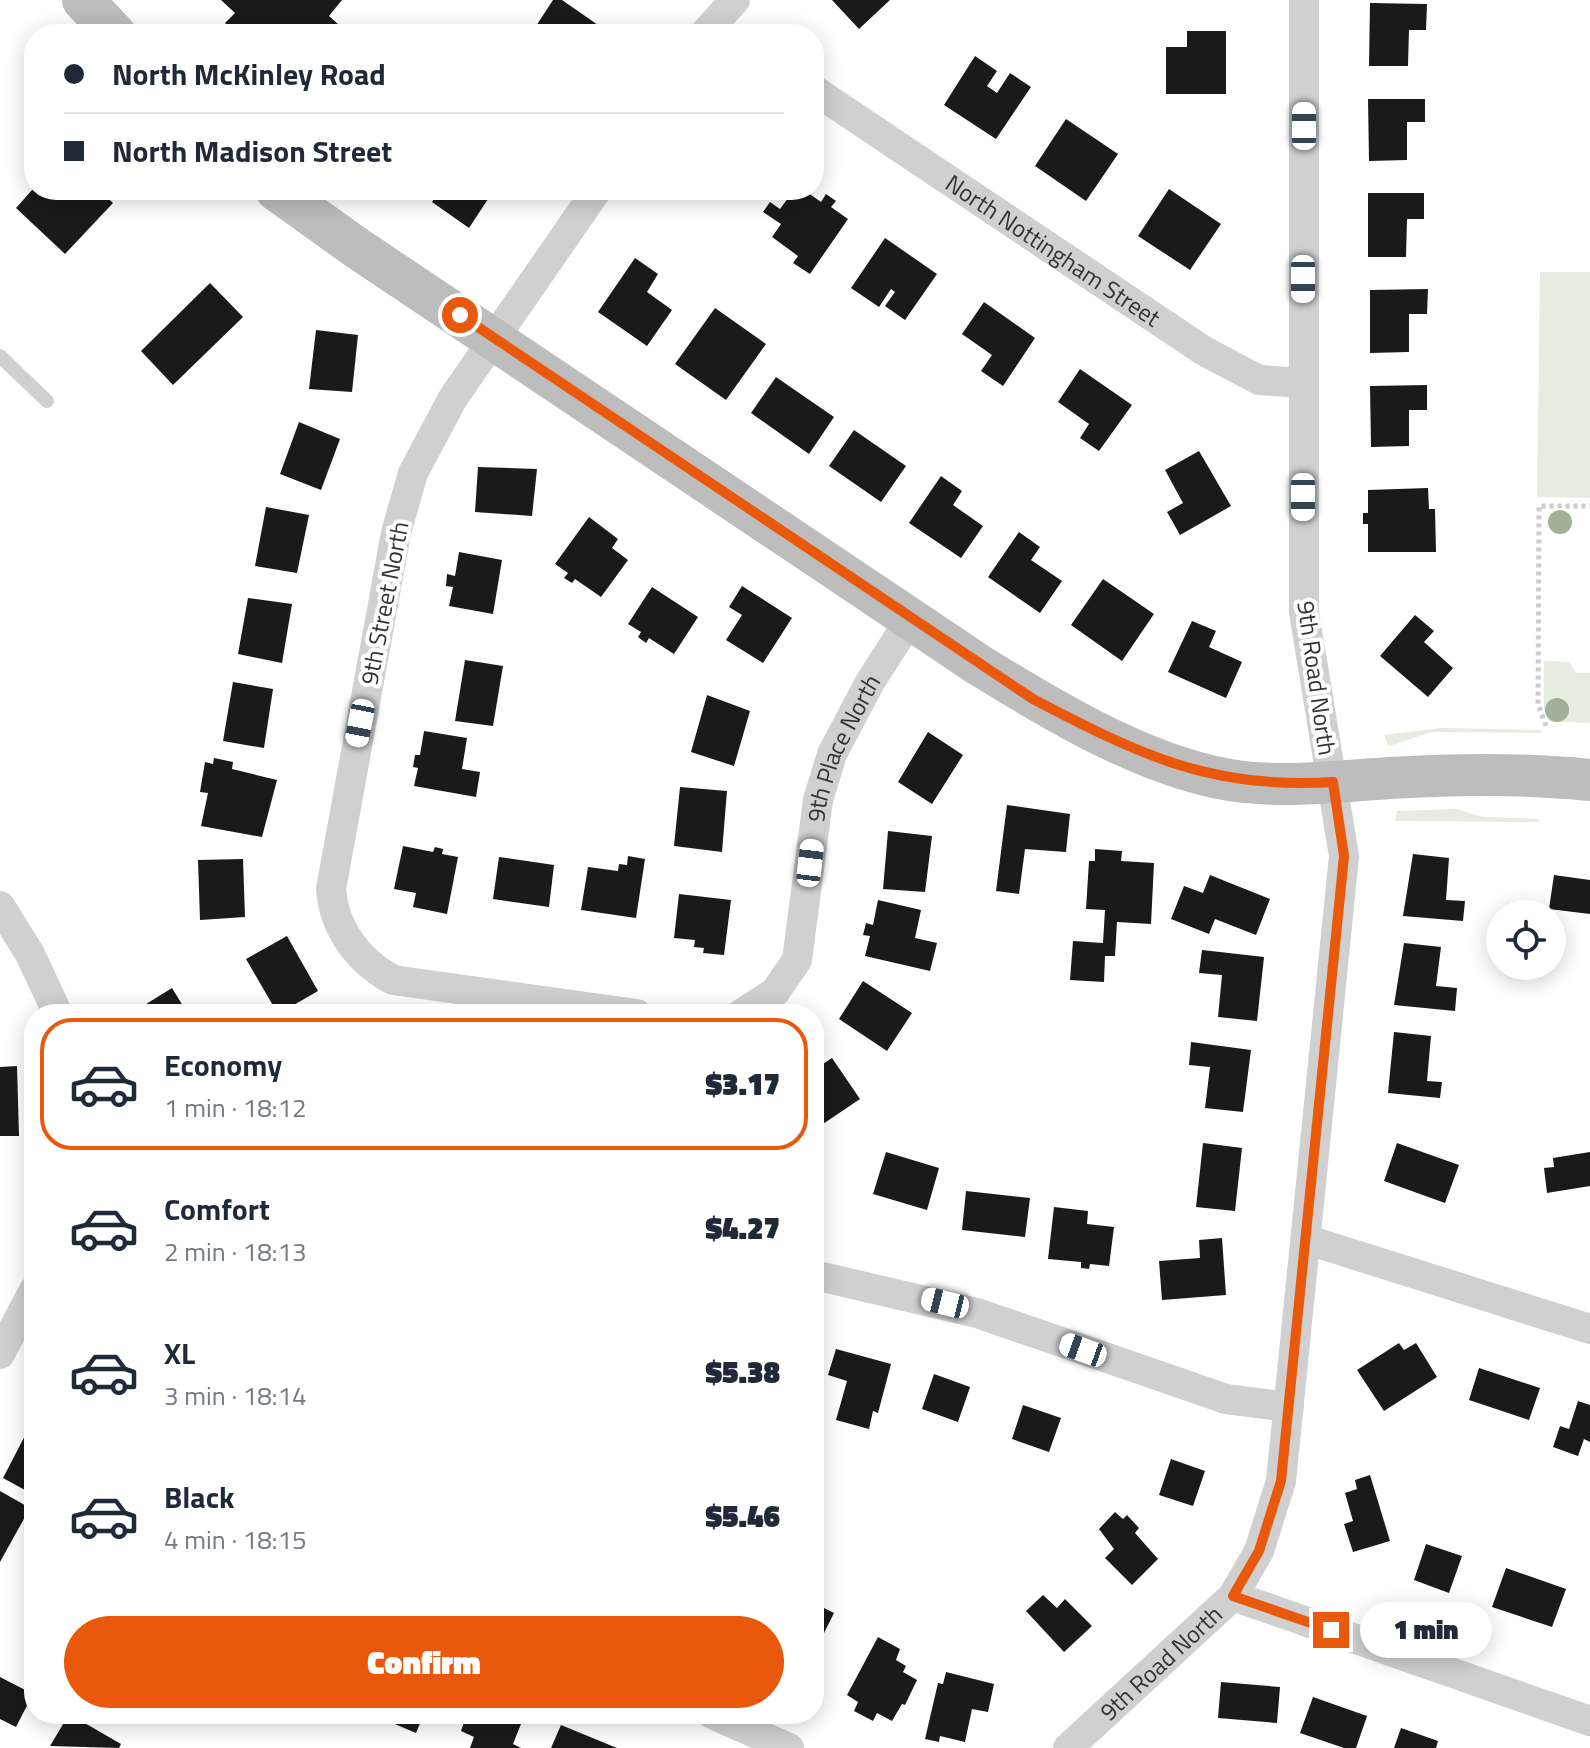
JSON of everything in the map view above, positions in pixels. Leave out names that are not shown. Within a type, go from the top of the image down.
[{"type":"street","points":[[83,0],[106,24]]},
{"type":"street","name":"9th Road North","points":[[1068,1748],[1233,1596],[1252,1567],[1274,1512],[1281,1481],[1308,1240],[1344,856],[1304,612],[1304,0]]},
{"type":"street","name":"North Nottingham Street","points":[[824,97],[1204,351],[1259,380],[1303,383]]},
{"type":"street","points":[[290,200],[357,248],[1033,699],[1167,761],[1235,781],[1290,785],[1524,773],[1590,780]]},
{"type":"street","name":"9th Street North","points":[[561,1004],[402,983],[368,964],[345,934],[332,903],[331,878],[403,503],[432,432],[590,200]]},
{"type":"street","name":"9th Place North","points":[[756,1004],[775,992],[797,960],[818,800],[832,754],[870,682],[911,618]]},
{"type":"street","points":[[0,906],[30,954],[53,1004]]},
{"type":"street","points":[[1308,1240],[1590,1329]]},
{"type":"street","points":[[824,1277],[877,1286],[977,1313],[1226,1399],[1289,1407]]},
{"type":"street","points":[[0,1354],[24,1309]]},
{"type":"street","points":[[1233,1596],[1590,1721]]},
{"type":"street","points":[[735,1724],[789,1748]]},
{"type":"lane","points":[[0,356],[47,401]]},
{"type":"path","points":[[1546,726],[1538,704],[1539,506],[1590,506]]},
{"type":"shaded area","points":[[1540,272],[1590,272],[1590,498],[1537,497]]},
{"type":"shaded area","points":[[1544,661],[1569,662],[1576,673],[1590,673],[1590,723],[1550,721],[1544,709]]},
{"type":"shaded area","points":[[1441,728],[1541,730],[1541,733],[1431,732],[1393,745],[1388,745],[1384,735]]},
{"type":"shaded area","points":[[1456,809],[1483,817],[1539,819],[1539,822],[1395,821],[1397,811]]},
{"type":"building","points":[[221,0],[342,0],[329,16],[338,24],[226,24],[235,13]]},
{"type":"building","points":[[553,0],[562,0],[597,24],[537,24]]},
{"type":"building","points":[[832,0],[890,0],[859,29]]},
{"type":"building","points":[[1370,3],[1427,4],[1426,30],[1409,30],[1408,66],[1369,66]]},
{"type":"building","points":[[1187,31],[1226,31],[1226,94],[1166,94],[1166,47],[1187,47]]},
{"type":"building","points":[[975,56],[997,71],[987,86],[997,93],[1010,73],[1031,87],[996,139],[944,105]]},
{"type":"building","points":[[1368,99],[1425,99],[1425,122],[1407,122],[1407,160],[1369,161]]},
{"type":"building","points":[[1066,119],[1118,154],[1086,201],[1035,166]]},
{"type":"building","points":[[1169,189],[1221,224],[1190,270],[1138,236]]},
{"type":"building","points":[[1368,193],[1424,193],[1424,219],[1407,219],[1406,257],[1368,257]]},
{"type":"building","points":[[826,194],[836,201],[831,207],[848,219],[810,274],[793,263],[798,256],[772,237],[781,224],[763,212],[770,202],[780,209],[787,200],[821,202]]},
{"type":"building","points":[[24,199],[110,200],[113,203],[65,254],[16,208]]},
{"type":"building","points":[[433,200],[487,200],[469,228]]},
{"type":"building","points":[[885,238],[937,274],[905,320],[885,306],[895,292],[891,289],[879,307],[851,288]]},
{"type":"building","points":[[635,258],[658,274],[647,292],[672,310],[647,346],[598,312]]},
{"type":"building","points":[[210,283],[243,317],[173,385],[141,351]]},
{"type":"building","points":[[1428,289],[1427,314],[1409,314],[1409,352],[1370,353],[1370,290]]},
{"type":"building","points":[[984,302],[1035,338],[1003,386],[981,371],[992,355],[962,334]]},
{"type":"building","points":[[715,308],[766,344],[726,400],[675,364]]},
{"type":"building","points":[[316,330],[358,335],[352,392],[309,389]]},
{"type":"building","points":[[1080,369],[1132,405],[1099,451],[1080,438],[1089,424],[1058,402]]},
{"type":"building","points":[[776,377],[834,417],[809,454],[751,413]]},
{"type":"building","points":[[1427,385],[1427,410],[1409,410],[1409,446],[1371,447],[1370,386]]},
{"type":"building","points":[[299,422],[340,439],[321,490],[280,474]]},
{"type":"building","points":[[854,430],[906,466],[881,502],[829,466]]},
{"type":"building","points":[[1199,451],[1231,506],[1180,535],[1167,512],[1183,503],[1165,470]]},
{"type":"building","points":[[478,467],[537,469],[532,516],[475,512]]},
{"type":"building","points":[[941,476],[962,491],[953,505],[983,526],[961,558],[909,523]]},
{"type":"building","points":[[1428,488],[1429,509],[1435,509],[1436,552],[1368,552],[1368,524],[1363,524],[1363,513],[1368,513],[1368,490]]},
{"type":"building","points":[[266,507],[309,515],[297,573],[255,566]]},
{"type":"building","points":[[589,517],[618,539],[612,548],[628,560],[601,597],[575,579],[572,583],[564,578],[568,573],[555,564]]},
{"type":"building","points":[[1019,532],[1040,547],[1031,560],[1062,581],[1040,613],[988,577]]},
{"type":"building","points":[[459,552],[502,560],[493,614],[449,606],[453,587],[446,586],[447,574],[455,576]]},
{"type":"building","points":[[1103,579],[1154,614],[1122,661],[1071,625]]},
{"type":"building","points":[[742,586],[792,618],[763,663],[726,640],[742,615],[729,607]]},
{"type":"building","points":[[652,587],[698,617],[674,654],[649,638],[646,643],[638,637],[641,632],[628,624]]},
{"type":"building","points":[[248,598],[292,604],[282,663],[238,654]]},
{"type":"building","points":[[1415,615],[1434,631],[1424,642],[1453,668],[1428,697],[1380,656]]},
{"type":"building","points":[[1192,621],[1216,631],[1209,647],[1242,662],[1226,698],[1168,672]]},
{"type":"building","points":[[465,660],[503,666],[493,726],[455,721]]},
{"type":"building","points":[[233,682],[273,689],[264,748],[223,741]]},
{"type":"building","points":[[707,695],[750,711],[734,766],[691,752]]},
{"type":"building","points":[[424,731],[467,738],[462,769],[480,772],[476,797],[414,786],[418,768],[413,767],[415,755],[420,755]]},
{"type":"building","points":[[928,732],[963,755],[932,804],[898,782]]},
{"type":"building","points":[[214,758],[233,762],[232,769],[277,780],[262,837],[201,826],[208,793],[200,792],[205,762],[213,764]]},
{"type":"building","points":[[680,787],[727,791],[722,852],[674,846]]},
{"type":"building","points":[[1007,805],[1070,814],[1066,852],[1025,849],[1019,894],[996,891]]},
{"type":"building","points":[[888,831],[932,836],[925,892],[883,889]]},
{"type":"building","points":[[403,846],[433,852],[435,847],[443,849],[442,854],[458,857],[447,914],[413,907],[416,893],[394,889]]},
{"type":"building","points":[[1095,849],[1122,851],[1121,861],[1154,863],[1151,924],[1117,922],[1115,956],[1105,956],[1104,982],[1070,980],[1073,941],[1103,943],[1105,910],[1086,909],[1089,861],[1095,861]]},
{"type":"building","points":[[1413,854],[1449,858],[1446,900],[1465,901],[1463,921],[1403,916]]},
{"type":"building","points":[[628,856],[645,859],[636,918],[581,910],[588,867],[618,871],[619,864],[627,865]]},
{"type":"building","points":[[499,857],[554,865],[549,907],[493,899]]},
{"type":"building","points":[[243,859],[245,917],[200,920],[198,860]]},
{"type":"building","points":[[1210,875],[1270,899],[1256,935],[1215,919],[1209,934],[1171,919],[1184,886],[1203,893]]},
{"type":"building","points":[[1554,875],[1590,880],[1590,914],[1566,911],[1566,900],[1550,900]]},
{"type":"building","points":[[679,894],[731,900],[724,955],[703,953],[704,948],[694,947],[695,940],[674,938]]},
{"type":"building","points":[[878,900],[921,910],[915,938],[937,943],[930,971],[865,956],[870,936],[863,935],[866,923],[873,925]]},
{"type":"building","points":[[287,936],[318,991],[295,1004],[272,1004],[246,959]]},
{"type":"building","points":[[1404,943],[1441,947],[1436,986],[1457,988],[1455,1011],[1394,1005]]},
{"type":"building","points":[[1202,950],[1264,957],[1257,1021],[1218,1017],[1222,975],[1199,973]]},
{"type":"building","points":[[863,981],[912,1013],[887,1051],[839,1019]]},
{"type":"building","points":[[172,988],[182,1004],[146,1004]]},
{"type":"building","points":[[1394,1032],[1431,1036],[1427,1081],[1442,1082],[1440,1098],[1388,1093]]},
{"type":"building","points":[[1191,1042],[1251,1050],[1243,1112],[1205,1108],[1210,1067],[1189,1065]]},
{"type":"building","points":[[832,1058],[860,1099],[824,1123],[824,1063]]},
{"type":"building","points":[[17,1066],[19,1136],[0,1136],[0,1067]]},
{"type":"building","points":[[1203,1143],[1242,1148],[1235,1211],[1196,1207]]},
{"type":"building","points":[[1397,1143],[1459,1165],[1445,1203],[1384,1181]]},
{"type":"building","points":[[886,1152],[939,1168],[927,1210],[873,1194]]},
{"type":"building","points":[[1590,1152],[1590,1186],[1547,1193],[1544,1168],[1554,1167],[1553,1158]]},
{"type":"building","points":[[966,1191],[1030,1198],[1025,1237],[962,1230]]},
{"type":"building","points":[[1054,1207],[1088,1211],[1087,1224],[1114,1227],[1109,1266],[1090,1264],[1089,1269],[1081,1268],[1081,1262],[1048,1259]]},
{"type":"building","points":[[1222,1238],[1226,1295],[1162,1300],[1159,1261],[1200,1258],[1199,1240]]},
{"type":"building","points":[[1399,1343],[1404,1350],[1416,1343],[1437,1377],[1384,1411],[1357,1370]]},
{"type":"building","points":[[836,1349],[891,1364],[878,1413],[873,1411],[869,1429],[836,1420],[847,1381],[828,1375]]},
{"type":"building","points":[[1479,1368],[1540,1388],[1529,1420],[1469,1400]]},
{"type":"building","points":[[934,1374],[970,1387],[958,1422],[922,1409]]},
{"type":"building","points":[[1578,1401],[1590,1405],[1590,1442],[1584,1439],[1578,1456],[1553,1447],[1560,1426],[1569,1429]]},
{"type":"building","points":[[1023,1405],[1061,1418],[1049,1452],[1012,1439]]},
{"type":"building","points":[[24,1438],[24,1490],[3,1478]]},
{"type":"building","points":[[1171,1459],[1205,1471],[1193,1506],[1159,1495]]},
{"type":"building","points":[[1370,1475],[1390,1541],[1353,1552],[1344,1524],[1353,1521],[1345,1493],[1357,1489],[1355,1480]]},
{"type":"building","points":[[0,1491],[24,1505],[24,1519],[0,1562]]},
{"type":"building","points":[[1115,1512],[1123,1519],[1127,1515],[1139,1528],[1135,1533],[1158,1559],[1132,1585],[1105,1558],[1114,1549],[1099,1529]]},
{"type":"building","points":[[1426,1544],[1462,1556],[1449,1593],[1414,1580]]},
{"type":"building","points":[[1506,1568],[1566,1589],[1552,1627],[1492,1607]]},
{"type":"building","points":[[1043,1595],[1057,1608],[1065,1599],[1092,1626],[1064,1652],[1026,1611]]},
{"type":"building","points":[[824,1608],[834,1613],[824,1633]]},
{"type":"building","points":[[878,1637],[900,1649],[896,1660],[906,1666],[903,1672],[917,1680],[905,1705],[902,1704],[892,1721],[877,1713],[873,1721],[854,1711],[858,1702],[847,1695]]},
{"type":"building","points":[[946,1672],[994,1684],[988,1712],[972,1709],[965,1742],[940,1736],[939,1742],[925,1739],[938,1683],[943,1684]]},
{"type":"building","points":[[0,1677],[24,1689],[24,1711],[16,1727],[0,1719]]},
{"type":"building","points":[[1221,1682],[1280,1687],[1277,1723],[1218,1718]]},
{"type":"building","points":[[1313,1697],[1367,1716],[1356,1748],[1344,1748],[1300,1733]]},
{"type":"building","points":[[63,1724],[86,1724],[121,1744],[119,1748],[50,1746]]},
{"type":"building","points":[[395,1724],[420,1724],[416,1733]]},
{"type":"building","points":[[463,1724],[521,1724],[513,1744],[521,1748],[470,1748],[474,1737],[461,1731]]},
{"type":"building","points":[[561,1725],[617,1748],[551,1748]]},
{"type":"building","points":[[1401,1728],[1438,1741],[1436,1748],[1394,1748]]},
{"type":"route","points":[[460,315],[1033,699],[1117,740],[1211,776],[1290,785],[1333,782],[1344,856],[1308,1240],[1281,1481],[1274,1512],[1259,1551],[1233,1596],[1331,1630]]}]
